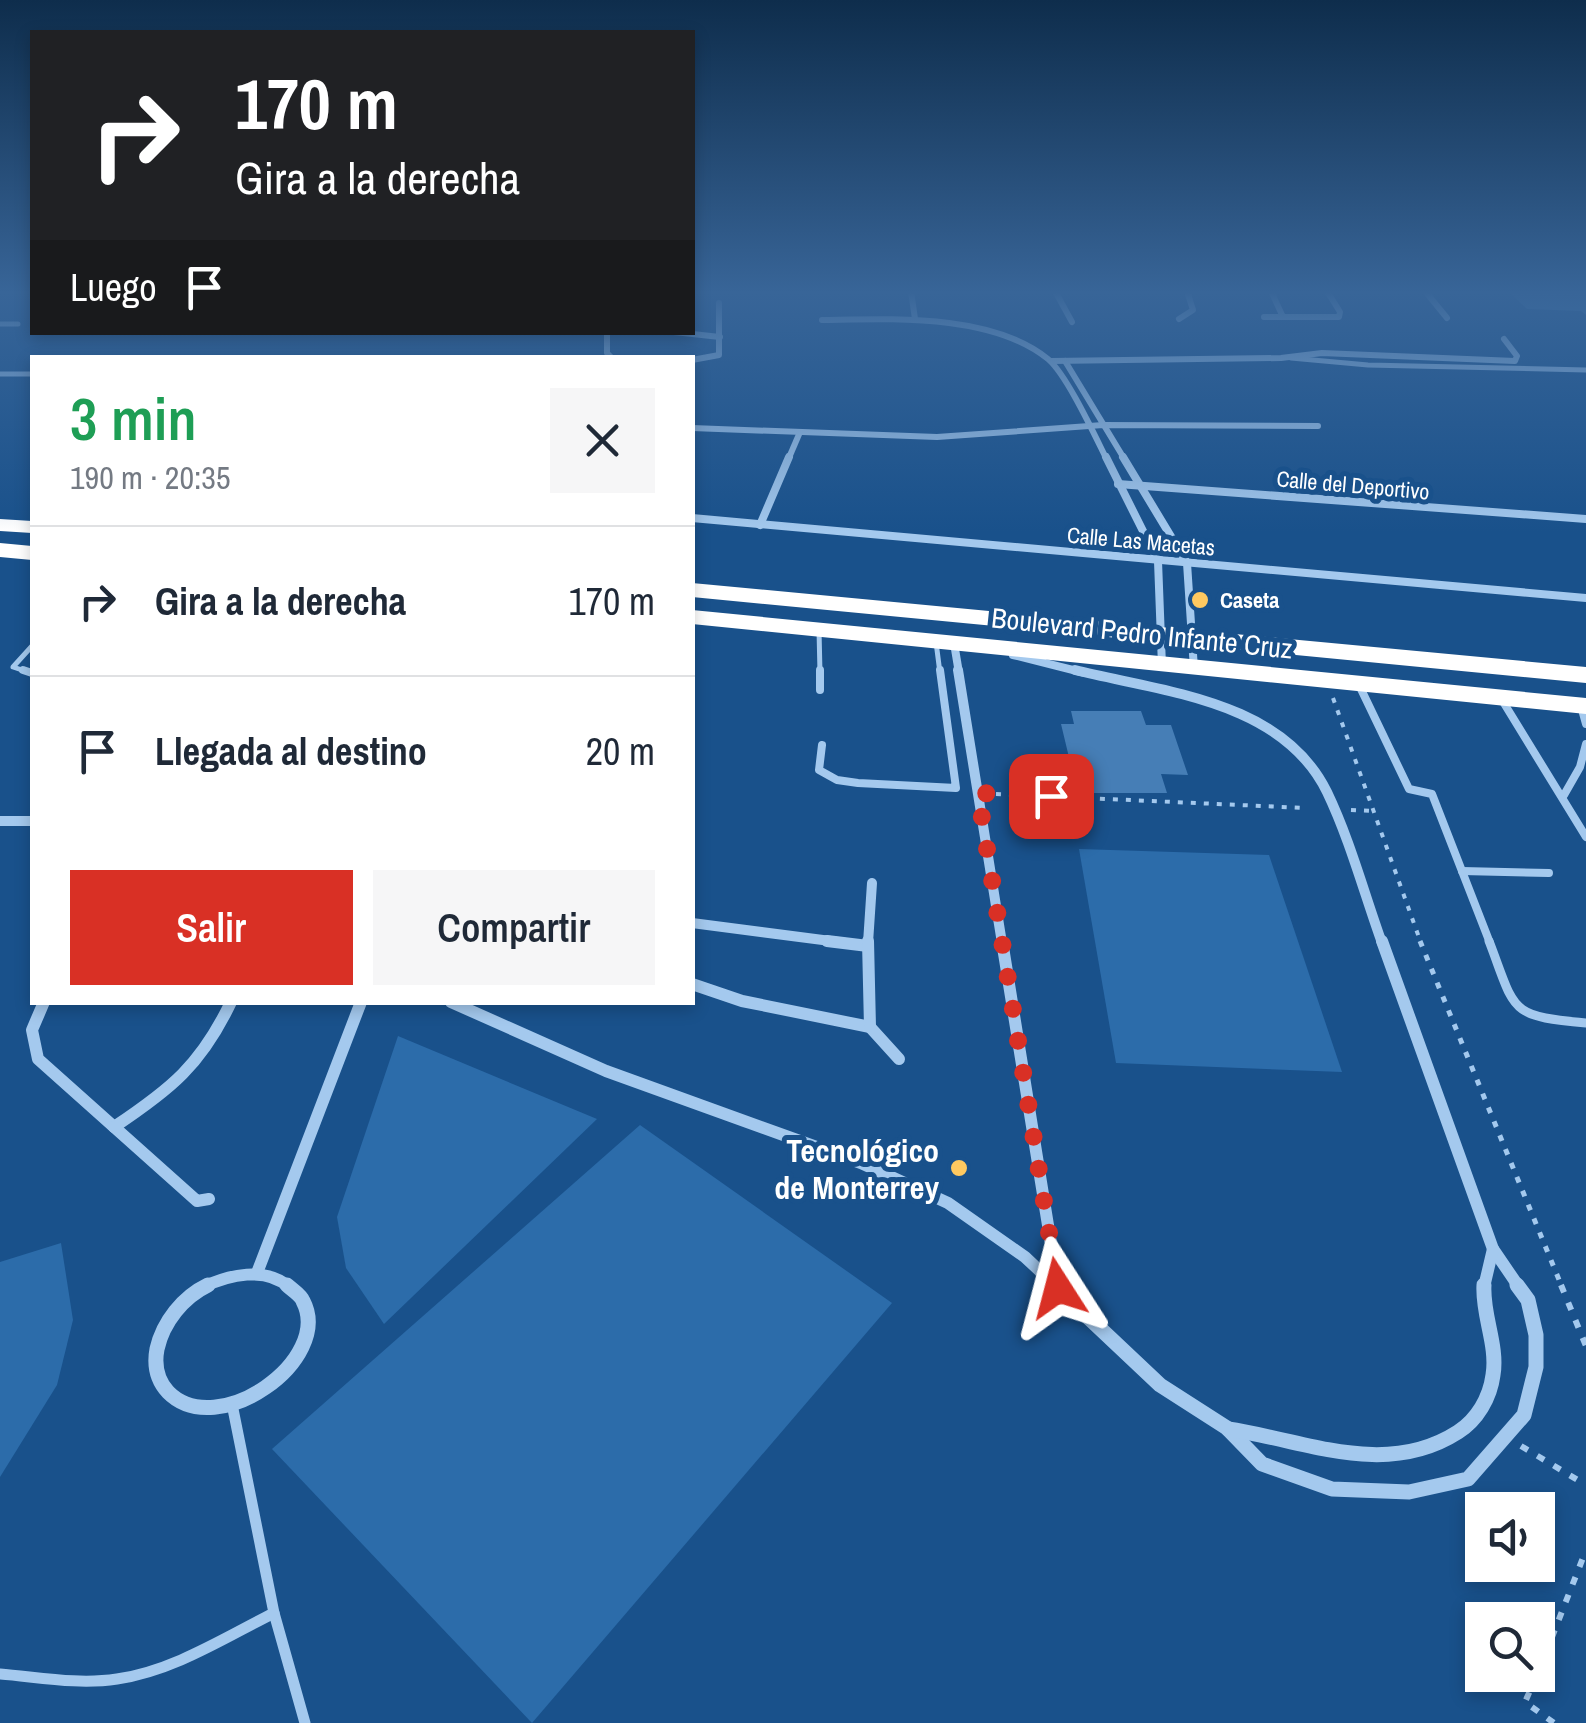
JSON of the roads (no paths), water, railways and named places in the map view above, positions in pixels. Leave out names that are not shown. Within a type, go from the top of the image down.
[{"type":"highway","points":[[0,525],[30,528]]},
{"type":"highway","points":[[0,550],[30,553]]},
{"type":"highway","name":"Boulevard Pedro Infante Cruz","points":[[695,590],[1586,675]]},
{"type":"highway","name":"Boulevard Pedro Infante Cruz","points":[[695,617],[1502,700],[1584,712]]},
{"type":"street","points":[[1057,371],[1090,426],[1158,561],[1162,666]]},
{"type":"street","points":[[1072,371],[1187,563],[1194,670]]},
{"type":"street","points":[[695,428],[937,436],[1103,425],[1318,426]]},
{"type":"street","points":[[760,524],[800,432]]},
{"type":"street","name":"Calle del Deportivo","points":[[1118,484],[1586,519]]},
{"type":"street","name":"Calle Las Macetas","points":[[695,518],[1586,598]]},
{"type":"street","points":[[458,1005],[606,1071],[910,1184],[985,1228],[1058,1288],[1160,1385],[1226,1428],[1262,1464],[1332,1489],[1374,1493],[1409,1492],[1468,1479],[1508,1438],[1524,1415],[1536,1367],[1536,1336],[1528,1300],[1494,1250],[1334,809],[1308,760],[1264,722],[1230,708],[955,643],[1058,1288]]},
{"type":"street","points":[[3,824],[30,821]]},
{"type":"street","points":[[870,1027],[868,946],[872,883]]},
{"type":"street","points":[[695,923],[868,946]]},
{"type":"street","points":[[695,985],[742,1000],[870,1027],[899,1060]]},
{"type":"street","points":[[42,1005],[35,1017],[29,1045],[38,1059],[196,1201],[208,1199]]},
{"type":"street","points":[[114,1127],[193,1072],[230,1005]]},
{"type":"street","points":[[257,1273],[360,1005]]},
{"type":"street","points":[[1226,1428],[1270,1434],[1327,1451],[1358,1453],[1409,1451],[1458,1434],[1476,1417],[1492,1386],[1493,1340],[1484,1292],[1494,1250]]},
{"type":"street","points":[[257,1273],[290,1283],[304,1298],[308,1319],[305,1342],[291,1366],[271,1386],[232,1404],[193,1406],[172,1397],[158,1380],[154,1354],[161,1331],[176,1308],[222,1278],[257,1273]]},
{"type":"lane","points":[[0,374],[30,374]]},
{"type":"lane","points":[[819,630],[820,690]]},
{"type":"lane","points":[[822,745],[819,770],[838,780],[956,788],[955,643]]},
{"type":"lane","points":[[30,648],[13,667],[30,671]]},
{"type":"lane","points":[[1360,686],[1409,790],[1432,794],[1512,1001],[1533,1018],[1586,1023]]},
{"type":"lane","points":[[1502,700],[1586,837]]},
{"type":"lane","points":[[1564,796],[1580,768],[1586,744]]},
{"type":"lane","points":[[1462,871],[1548,873]]},
{"type":"lane","points":[[232,1404],[274,1612],[304,1723]]},
{"type":"lane","points":[[0,1674],[89,1680],[120,1678],[174,1661],[274,1612]]},
{"type":"place","name":"Caseta","points":[[1200,600]]},
{"type":"place","name":"Tecnológico de Monterrey","points":[[959,1168]]}]
